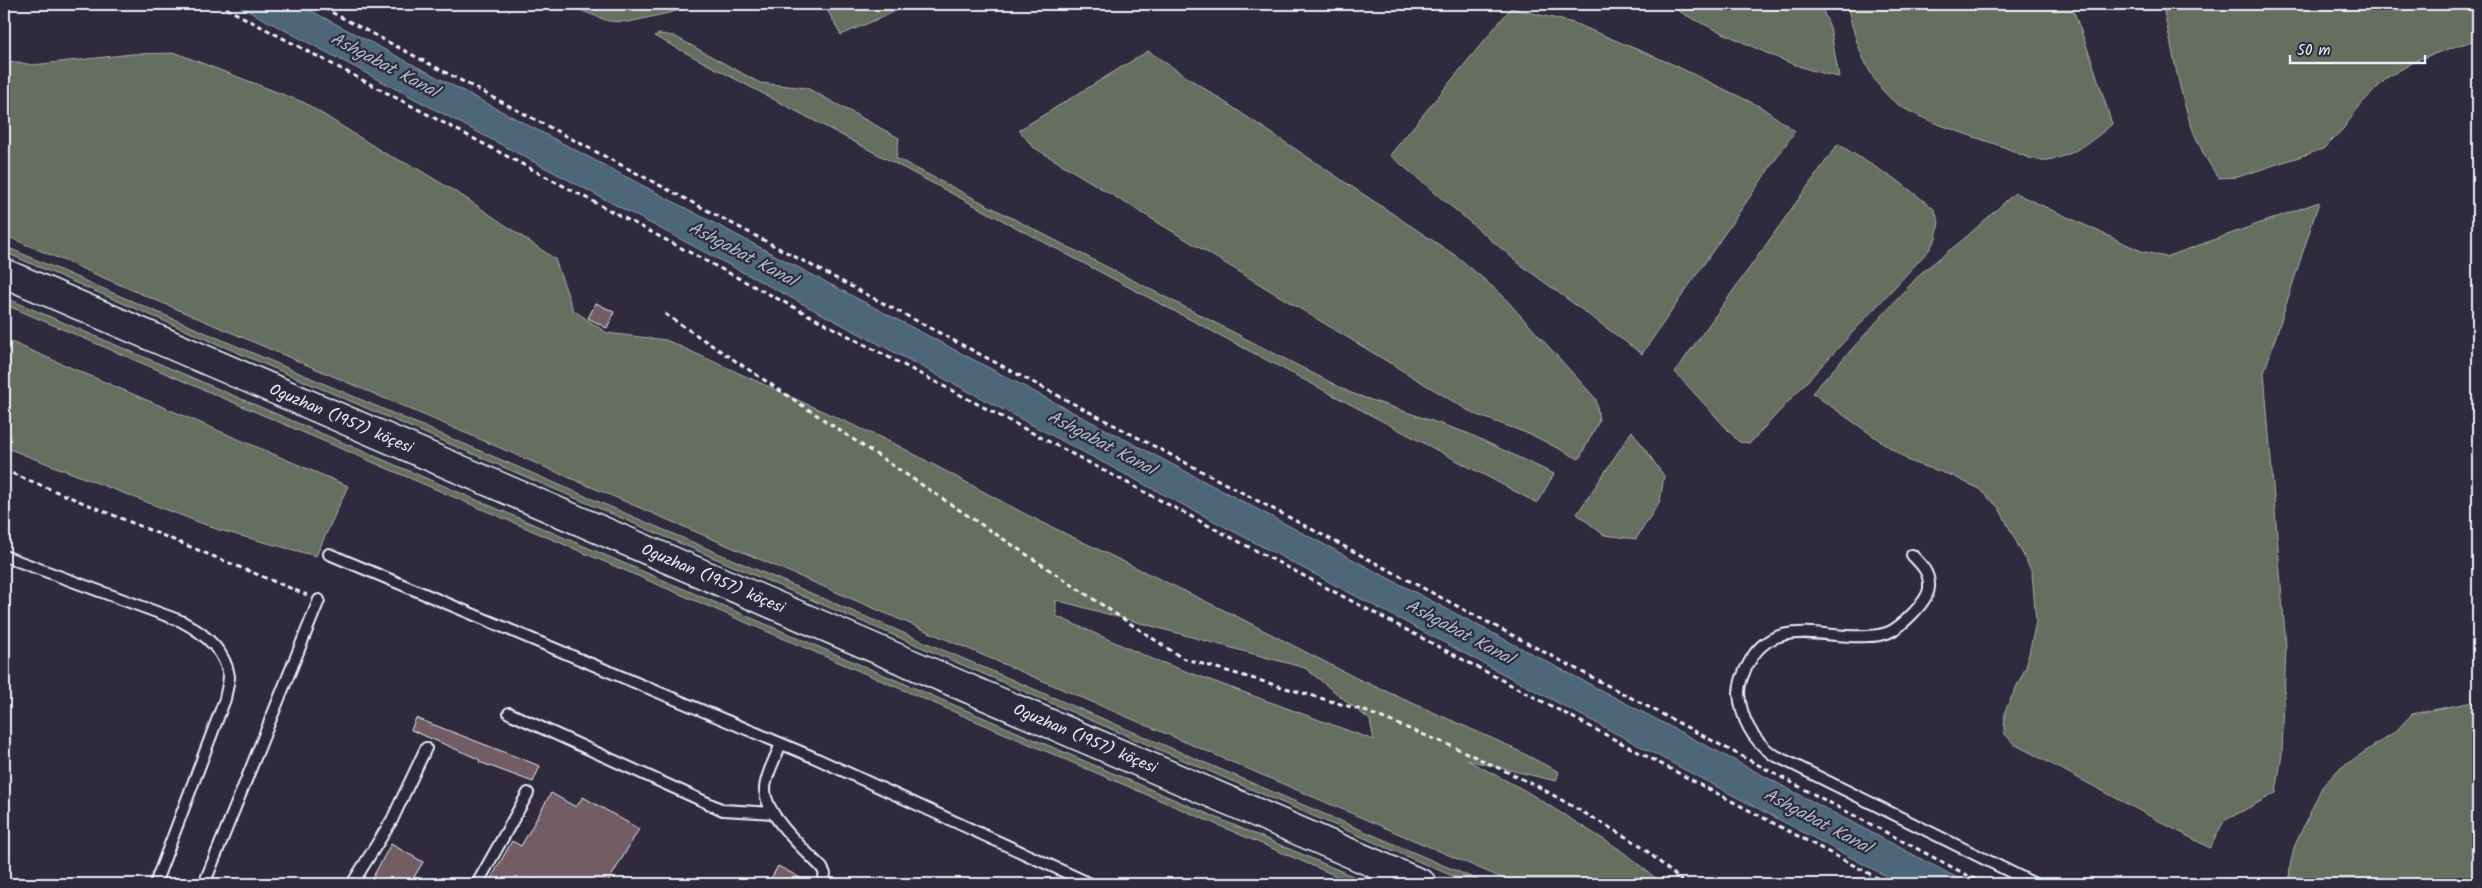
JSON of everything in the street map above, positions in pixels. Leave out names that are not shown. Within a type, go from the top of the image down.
[{"type":"main road","name":"Oguzhan (1957) köçesi","points":[[4,273],[1422,884]]},
{"type":"lane","points":[[329,554],[781,744],[1086,883]]},
{"type":"lane","points":[[1912,555],[1923,567],[1928,577],[1930,589],[1921,603],[1900,626],[1888,633],[1866,637],[1795,632],[1780,634],[1765,642],[1752,657],[1742,674],[1740,705],[1748,728],[1759,744],[1772,754],[2036,884]]},
{"type":"lane","points":[[4,556],[181,621],[195,629],[215,646],[224,662],[229,677],[225,699],[155,884]]},
{"type":"lane","points":[[204,884],[319,600]]},
{"type":"lane","points":[[509,713],[723,810],[773,813]]},
{"type":"lane","points":[[781,744],[765,785],[765,797],[773,813],[822,868],[825,874],[822,884]]},
{"type":"lane","points":[[352,884],[392,820],[426,748]]},
{"type":"lane","points":[[477,884],[528,793]]},
{"type":"path","points":[[218,4],[1889,884]]},
{"type":"path","points":[[316,4],[1984,884]]},
{"type":"path","points":[[665,314],[1182,658],[1365,711],[1454,747],[1539,788],[1640,845],[1685,884]]},
{"type":"path","points":[[4,470],[319,600]]},
{"type":"green space","points":[[565,4],[708,4],[629,22],[608,21]]},
{"type":"green space","points":[[824,4],[912,4],[841,35]]},
{"type":"green space","points":[[1668,4],[1820,4],[1830,27],[1839,77],[1798,66],[1772,56],[1684,14]]},
{"type":"green space","points":[[1847,4],[2071,4],[2112,124],[2097,137],[2069,154],[2048,160],[2038,160],[1914,114],[1891,99],[1874,79],[1857,42]]},
{"type":"green space","points":[[2162,4],[2478,4],[2478,39],[2419,59],[2388,77],[2362,103],[2343,129],[2323,149],[2238,177],[2219,178],[2206,159],[2188,117]]},
{"type":"green space","points":[[1511,8],[1574,23],[1672,64],[1761,107],[1795,131],[1642,354],[1521,265],[1390,155]]},
{"type":"green space","points":[[660,34],[674,36],[760,83],[807,88],[899,138],[896,158],[1351,393],[1467,433],[1554,474],[1537,503],[654,36]]},
{"type":"green space","points":[[1148,51],[1459,258],[1501,294],[1596,399],[1599,421],[1579,459],[1532,435],[1474,414],[1033,147],[1019,130]]},
{"type":"green space","points":[[176,53],[305,103],[386,154],[416,168],[464,197],[555,259],[573,310],[607,333],[666,340],[897,445],[1027,515],[1236,616],[1356,678],[1507,745],[1559,772],[1556,781],[1467,760],[1524,790],[1619,849],[1663,884],[1516,884],[4,235],[4,60],[33,65],[132,54]],"holes":[[[1056,600],[1305,668],[1370,720],[1374,740],[1150,658],[1056,616]]]},
{"type":"green space","points":[[1838,144],[1901,183],[1934,209],[1939,222],[1936,238],[1929,250],[1750,443],[1739,442],[1675,372]]},
{"type":"green space","points":[[2015,193],[2141,251],[2166,257],[2319,202],[2264,373],[2286,647],[2282,754],[2276,793],[2224,821],[2210,848],[2014,744],[2004,733],[2005,711],[2026,667],[2036,622],[2032,572],[1999,508],[1979,489],[1953,476],[1909,461],[1812,393],[1921,273],[1965,238]]},
{"type":"green space","points":[[4,246],[1487,884],[1471,884],[4,252]]},
{"type":"green space","points":[[4,297],[1371,884],[1355,884],[4,304]]},
{"type":"green space","points":[[4,339],[348,486],[316,556],[219,530],[4,447]]},
{"type":"green space","points":[[1632,431],[1664,476],[1660,501],[1636,539],[1604,535],[1577,514]]},
{"type":"green space","points":[[2478,701],[2478,884],[2289,884],[2290,865],[2295,845],[2322,787],[2339,769],[2396,731],[2412,714]]},
{"type":"water","name":"Ashgabat Kanal","points":[[235,4],[298,4],[1969,884],[1901,884]]},
{"type":"building","points":[[596,303],[614,312],[607,328],[588,318]]},
{"type":"building","points":[[416,718],[540,766],[533,782],[479,762],[480,760],[474,757],[411,730]]},
{"type":"building","points":[[551,793],[576,807],[583,797],[639,829],[607,884],[540,884],[530,879],[527,884],[488,884],[512,841],[521,846]]},
{"type":"building","points":[[391,844],[423,862],[410,884],[369,884]]},
{"type":"building","points":[[778,866],[812,884],[768,884]]}]
